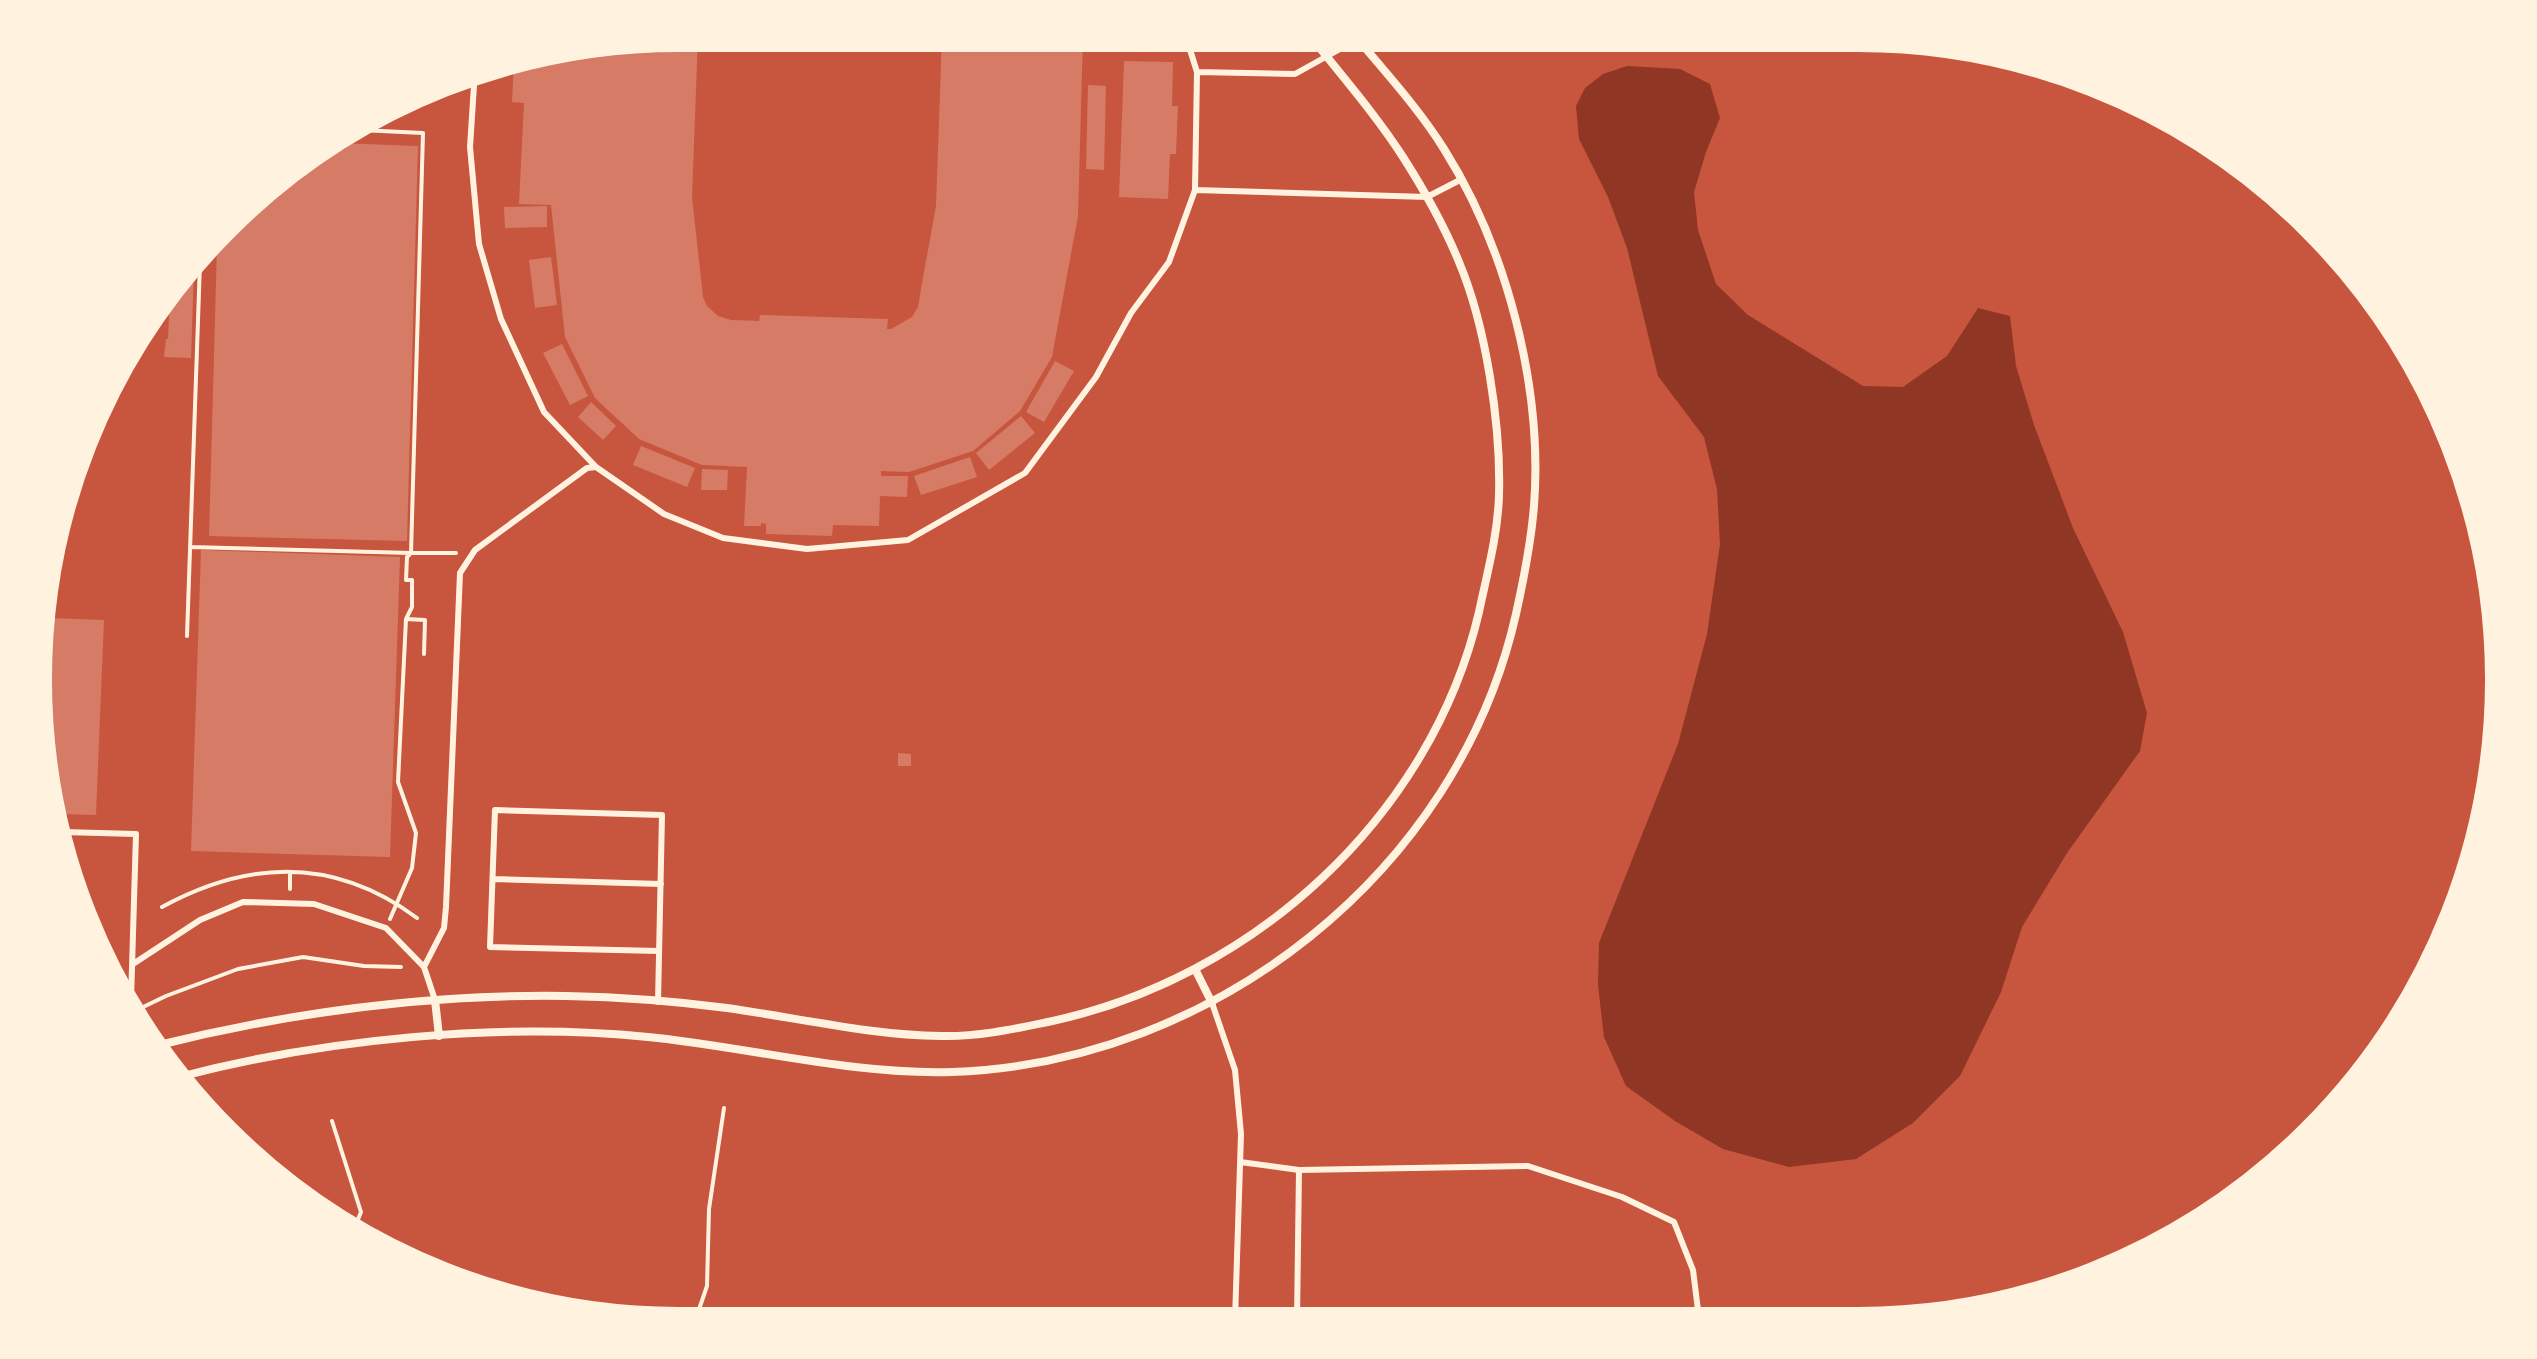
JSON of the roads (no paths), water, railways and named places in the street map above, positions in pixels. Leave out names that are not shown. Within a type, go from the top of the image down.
[{"type":"street","points":[[166,1043],[279,1018],[356,1007],[435,1000],[570,996],[723,1008],[887,1034],[949,1037],[1013,1029],[1071,1017],[1141,995],[1195,969],[1255,933],[1314,888],[1359,843],[1404,783],[1442,713],[1471,645],[1489,569],[1499,497],[1496,414],[1482,339],[1460,264],[1400,151],[1322,50]]},
{"type":"street","points":[[190,1075],[266,1058],[439,1036],[538,1033],[640,1036],[716,1044],[868,1069],[952,1072],[1026,1065],[1146,1033],[1212,1003],[1268,970],[1320,930],[1366,887],[1402,847],[1433,805],[1467,746],[1492,693],[1511,637],[1528,556],[1534,505],[1535,445],[1516,320],[1496,258],[1443,148],[1366,50]]},
{"type":"street","points":[[1195,969],[1212,1003]]},
{"type":"street","points":[[435,1000],[439,1036]]},
{"type":"lane","points":[[474,84],[470,147],[479,244],[501,319],[544,412],[596,467],[664,514],[723,538],[807,549],[908,540],[1025,473],[1096,377],[1131,313],[1169,262],[1195,190],[1197,72],[1190,50]]},
{"type":"lane","points":[[1197,72],[1295,74],[1340,50]]},
{"type":"lane","points":[[1195,190],[1427,197],[1460,180]]},
{"type":"lane","points":[[424,967],[444,928],[445,918],[460,573],[475,550],[587,468],[596,467]]},
{"type":"lane","points":[[658,1002],[662,815],[495,810],[490,947],[659,951]]},
{"type":"lane","points":[[69,832],[136,834],[132,989]]},
{"type":"lane","points":[[493,879],[661,884]]},
{"type":"lane","points":[[133,964],[200,920],[243,902],[314,904],[386,928],[424,967],[435,1000]]},
{"type":"lane","points":[[1212,1003],[1235,1070],[1241,1134],[1235,1309]]},
{"type":"lane","points":[[1240,1162],[1299,1170],[1528,1166],[1622,1197],[1674,1222],[1693,1270],[1698,1309]]},
{"type":"lane","points":[[1297,1309],[1299,1170]]}]
